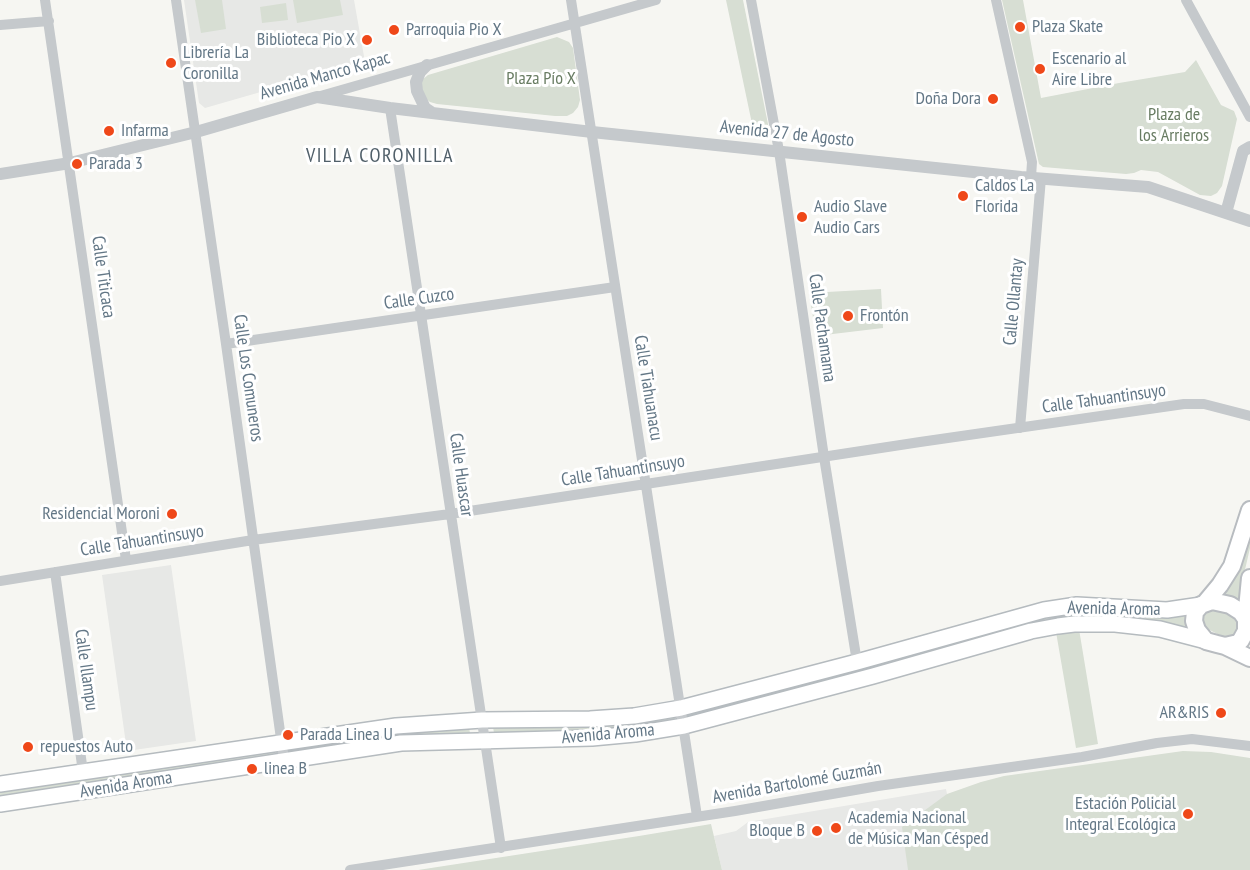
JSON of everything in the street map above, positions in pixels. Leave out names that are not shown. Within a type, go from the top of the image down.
[{"type":"main road","points":[[1250,510],[1232,566],[1220,585],[1195,612],[1194,621],[1197,630],[1206,641],[1250,657]]},
{"type":"main road","points":[[1225,646],[1234,645],[1241,640],[1248,623],[1250,578]]},
{"type":"main road","points":[[1203,604],[1219,602],[1230,605],[1241,612],[1248,623]]},
{"type":"main road","name":"Avenida Aroma","points":[[0,784],[281,741],[396,726],[482,720],[590,719],[634,716],[681,708],[1044,610],[1077,605],[1167,610],[1203,604]]},
{"type":"main road","name":"Avenida Aroma","points":[[0,804],[401,743],[592,738],[684,726],[1031,631],[1058,626],[1074,624],[1161,629],[1206,641]]},
{"type":"street","name":"Calle Titicaca","points":[[45,0],[126,560]]},
{"type":"street","name":"Calle Los Comuneros","points":[[176,0],[284,760]]},
{"type":"street","name":"Calle Tiahuanacu","points":[[571,0],[697,816]]},
{"type":"street","name":"Avenida Manco Kapac","points":[[0,174],[70,163],[196,132],[656,0]]},
{"type":"street","name":"Calle Pachamama","points":[[751,0],[779,151],[857,662]]},
{"type":"street","name":"Calle Ollantay","points":[[996,0],[1036,178],[1020,428]]},
{"type":"street","points":[[1186,0],[1250,117]]},
{"type":"street","points":[[0,25],[49,21]]},
{"type":"street","points":[[427,65],[420,72],[416,82],[417,91],[425,108],[433,113]]},
{"type":"street","name":"Avenida 27 de Agosto","points":[[317,97],[592,132],[1036,178],[1148,187],[1250,221]]},
{"type":"street","name":"Calle Huascar","points":[[390,108],[501,848]]},
{"type":"street","points":[[1226,213],[1243,151],[1250,147]]},
{"type":"street","name":"Calle Cuzco","points":[[226,344],[615,287]]},
{"type":"street","name":"Calle Tahuantinsuyo","points":[[0,580],[253,540],[450,514],[1184,404],[1204,404],[1250,416]]},
{"type":"street","name":"Calle Illampu","points":[[55,572],[83,772]]},
{"type":"street","name":"Avenida Bartolomé Guzmán","points":[[350,870],[501,848],[878,786],[1082,757],[1157,743],[1192,739],[1250,746]]},
{"type":"shaded area","points":[[184,0],[354,0],[365,62],[205,108],[199,103]]},
{"type":"shaded area","points":[[171,565],[196,741],[127,751],[102,575]]},
{"type":"shaded area","name":"Academia Nacional de Música Man Césped","points":[[946,789],[947,794],[924,870],[722,870],[714,836],[736,831],[748,822]]},
{"type":"green space","points":[[195,0],[222,0],[226,29],[201,33]]},
{"type":"green space","points":[[293,0],[340,0],[343,15],[297,23]]},
{"type":"green space","points":[[726,0],[743,0],[769,129],[761,137],[755,138]]},
{"type":"green space","name":"Plaza de los Arrieros","points":[[1002,0],[1023,0],[1041,98],[1185,72],[1196,60],[1221,105],[1234,111],[1237,119],[1222,186],[1217,193],[1211,196],[1200,195],[1158,172],[1141,170],[1126,174],[1043,167],[1039,164]]},
{"type":"green space","points":[[286,3],[288,20],[262,23],[260,7]]},
{"type":"green space","name":"Plaza Pío X","points":[[557,37],[569,42],[573,48],[580,100],[578,107],[567,116],[437,104],[424,97],[421,88],[422,80],[428,75]]},
{"type":"green space","name":"Frontón","points":[[881,289],[883,328],[816,336],[809,293]]},
{"type":"green space","points":[[1250,532],[1250,548],[1241,587],[1242,604],[1221,595]]},
{"type":"green space","points":[[1211,610],[1232,615],[1238,624],[1235,635],[1223,637],[1206,628],[1204,616]]},
{"type":"green space","points":[[1095,612],[1172,617],[1186,613],[1187,629],[1018,628],[691,717],[691,712],[1036,619]]},
{"type":"green space","points":[[1079,629],[1098,744],[1076,748],[1056,632]]},
{"type":"green space","points":[[675,715],[675,721],[599,730],[494,733],[493,727]]},
{"type":"green space","points":[[469,728],[470,733],[428,735],[291,753],[290,747],[386,734]]},
{"type":"green space","points":[[273,749],[274,754],[0,797],[0,791]]},
{"type":"green space","points":[[1183,751],[1211,752],[1250,758],[1250,870],[908,870],[902,827],[947,794],[1004,776]]},
{"type":"green space","points":[[711,824],[722,870],[418,870],[639,836]]},
{"type":"place","name":"Plaza Skate","points":[[1020,27]]},
{"type":"place","name":"Parroquia Pio X","points":[[394,30]]},
{"type":"place","name":"Biblioteca Pio X","points":[[367,40]]},
{"type":"place","name":"Librería La Coronilla","points":[[171,63]]},
{"type":"place","name":"Escenario al Aire Libre","points":[[1040,69]]},
{"type":"place","name":"Doña Dora","points":[[993,99]]},
{"type":"place","name":"Infarma","points":[[109,131]]},
{"type":"place","name":"Parada 3","points":[[77,164]]},
{"type":"place","name":"Caldos La Florida","points":[[963,196]]},
{"type":"place","name":"Audio Slave Audio Cars","points":[[802,217]]},
{"type":"place","name":"Frontón","points":[[848,316]]},
{"type":"place","name":"Residencial Moroni","points":[[172,514]]},
{"type":"place","name":"AR&RIS","points":[[1221,713]]},
{"type":"place","name":"Parada Linea U","points":[[288,735]]},
{"type":"place","name":"repuestos Auto","points":[[28,747]]},
{"type":"place","name":"linea B","points":[[252,769]]},
{"type":"place","name":"Estación Policial Integral Ecológica","points":[[1188,814]]},
{"type":"place","name":"Academia Nacional de Música Man Césped","points":[[836,828]]},
{"type":"place","name":"Bloque B","points":[[817,831]]},
{"type":"district","name":"VILLA CORONILLA","points":[[380,156]]}]
